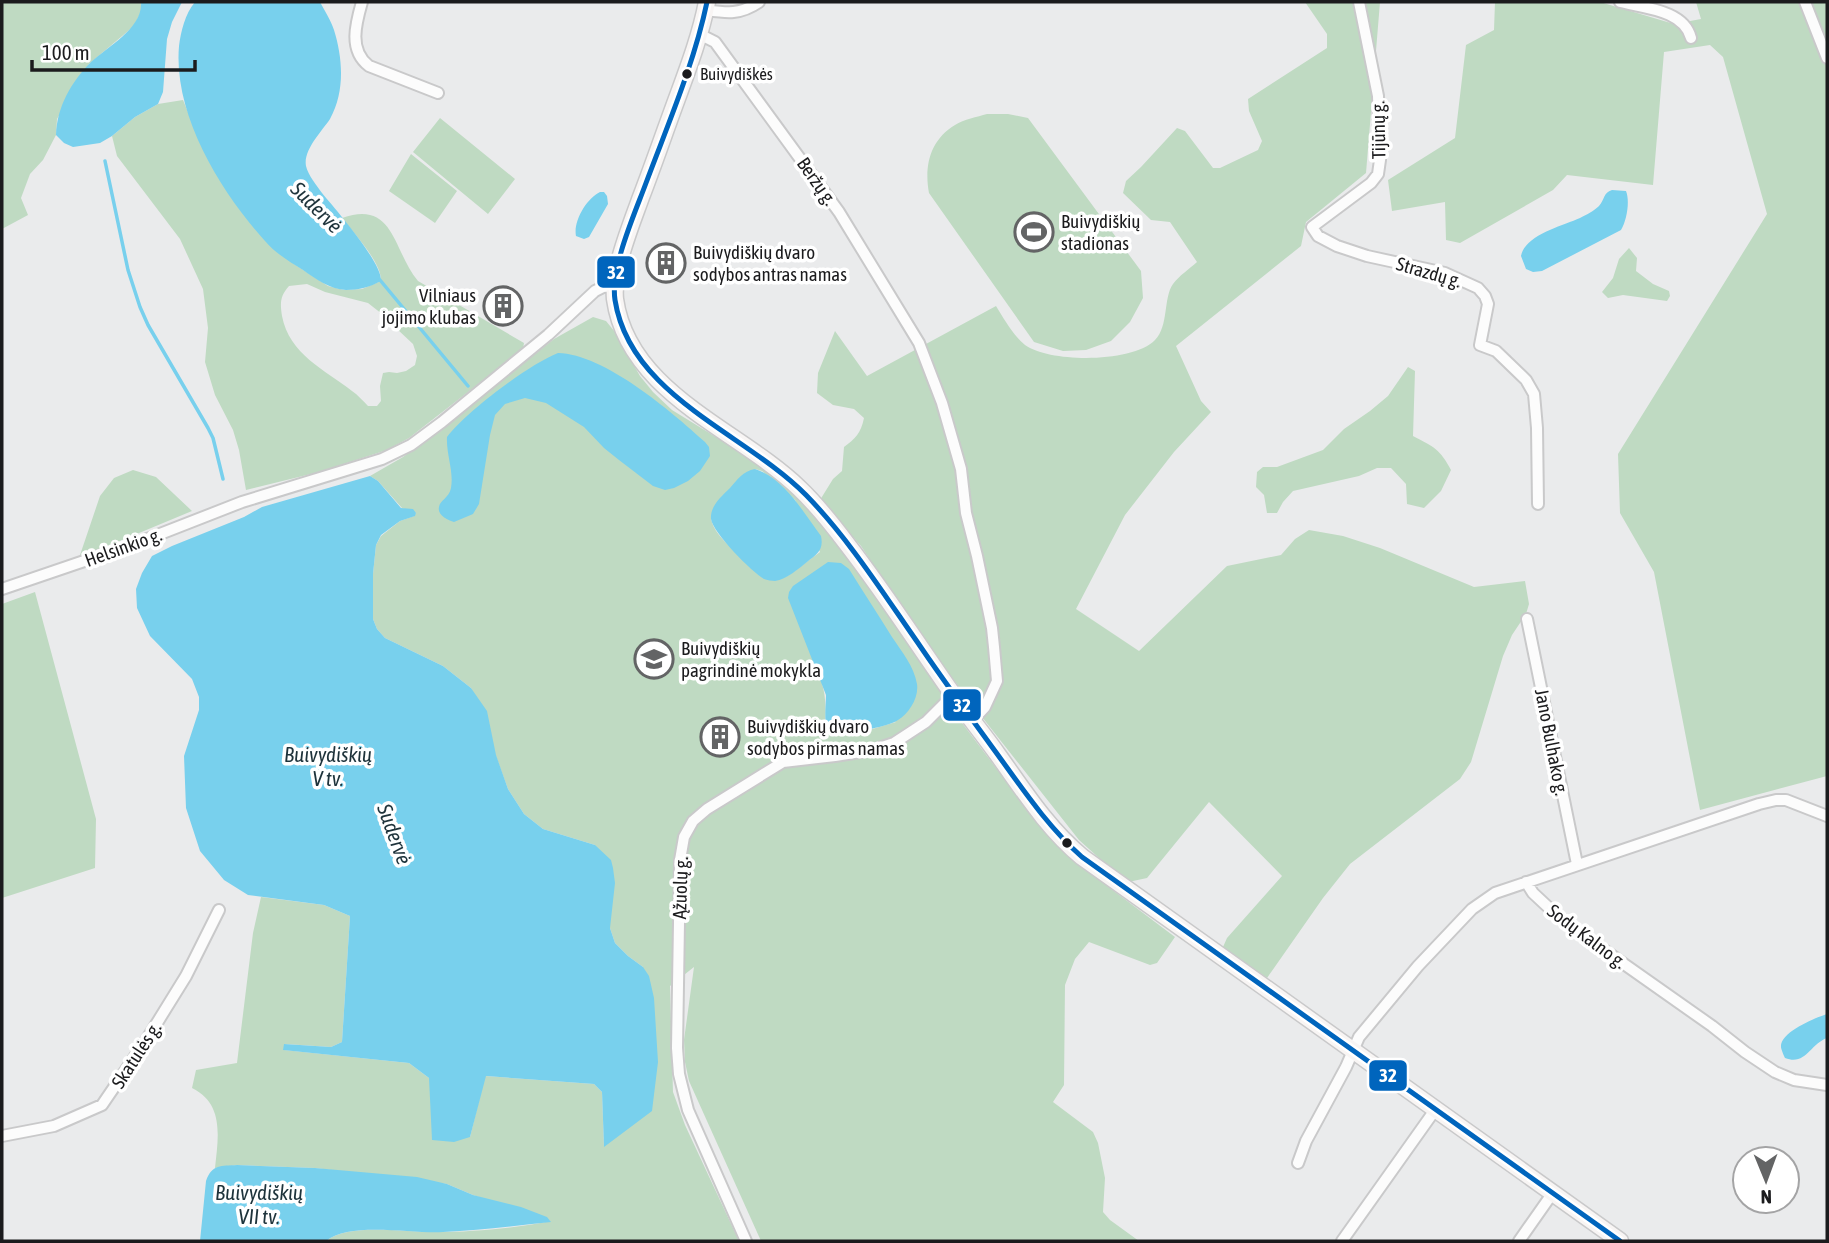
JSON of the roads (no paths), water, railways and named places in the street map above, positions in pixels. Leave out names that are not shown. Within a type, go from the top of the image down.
[{"type":"main road","points":[[706,6],[699,34],[628,234],[615,286],[621,322],[639,356],[665,387],[688,407],[778,470],[817,506],[886,596],[1032,804],[1065,844],[1620,1241]]},
{"type":"street","points":[[362,2],[355,33],[361,58],[369,66],[438,93]]},
{"type":"street","points":[[706,6],[738,12],[759,2]]},
{"type":"street","name":"Tijūnų g.","points":[[1312,227],[1371,183],[1378,174],[1378,96],[1359,2]]},
{"type":"street","points":[[1620,2],[1678,19],[1689,29],[1691,38]]},
{"type":"street","points":[[1805,2],[1827,58]]},
{"type":"street","name":"Beržų g.","points":[[699,34],[715,42],[792,145],[839,212],[919,342],[942,404],[961,469],[966,513],[992,628],[997,681],[985,707],[972,721]]},
{"type":"street","name":"Strazdų g.","points":[[1312,227],[1318,236],[1337,246],[1367,256],[1445,273],[1478,288],[1485,296],[1488,304],[1480,345],[1496,351],[1526,380],[1534,394],[1538,504]]},
{"type":"street","name":"Helsinkio g.","points":[[2,589],[129,546],[242,502],[382,459],[411,445],[538,343],[595,291],[615,286]]},
{"type":"street","name":"Jano Bulhako g.","points":[[1527,620],[1577,864]]},
{"type":"street","name":"Ąžuolų g.","points":[[746,1241],[688,1110],[679,1074],[677,1048],[680,860],[684,837],[693,821],[707,809],[783,762],[873,750],[894,743],[926,722],[953,695]]},
{"type":"street","points":[[1298,1163],[1306,1141],[1340,1079],[1359,1037],[1418,966],[1472,909],[1495,893],[1693,825],[1776,800],[1786,800],[1827,816]]},
{"type":"street","name":"Sodų Kalno g.","points":[[1526,882],[1532,893],[1563,921],[1745,1052],[1775,1072],[1794,1080],[1827,1085]]},
{"type":"street","name":"Skatulės g.","points":[[2,1136],[54,1126],[102,1105],[173,997],[219,911]]},
{"type":"street","points":[[1342,1241],[1435,1110]]},
{"type":"street","points":[[1518,1241],[1552,1194]]},
{"type":"water","points":[[141,2],[182,2],[167,39],[163,92],[158,104],[100,143],[73,147],[64,143],[56,135],[66,96],[91,62],[131,28],[140,11]]},
{"type":"water","points":[[195,2],[320,2],[337,41],[341,64],[340,87],[335,109],[310,147],[306,166],[318,187],[366,249],[381,281],[351,290],[334,288],[323,283],[273,249],[232,200],[203,151],[184,99],[179,72],[179,46],[184,23]]},
{"type":"water","points":[[1612,190],[1626,191],[1627,195],[1627,210],[1621,230],[1542,271],[1533,272],[1526,269],[1521,256],[1529,242],[1592,211]]},
{"type":"water","points":[[600,192],[607,196],[608,204],[589,237],[584,239],[576,236],[582,211],[590,199]]},
{"type":"water","points":[[558,353],[596,363],[656,400],[709,447],[710,456],[700,471],[674,488],[665,490],[653,486],[604,448],[584,427],[546,403],[525,398],[505,404],[495,415],[479,504],[473,514],[454,522],[444,517],[439,507],[447,497],[452,482],[447,437],[456,426],[499,390]]},
{"type":"water","points":[[755,469],[784,488],[821,536],[821,548],[817,554],[792,573],[775,581],[764,579],[742,561],[718,533],[711,519],[712,510],[720,498],[741,476]]},
{"type":"water","name":"Buivydiškių V tv.","points":[[370,476],[378,481],[401,508],[413,509],[416,513],[381,535],[376,545],[373,619],[377,629],[385,638],[443,666],[471,688],[487,711],[496,755],[508,789],[524,814],[543,829],[595,845],[611,860],[615,883],[610,928],[615,943],[643,967],[649,976],[654,998],[658,1062],[652,1111],[604,1147],[602,1092],[594,1084],[486,1076],[470,1137],[454,1142],[432,1140],[429,1078],[409,1063],[283,1050],[284,1044],[331,1047],[342,1042],[350,916],[324,905],[248,895],[224,880],[200,851],[186,808],[184,756],[199,710],[199,697],[192,679],[150,636],[137,608],[136,589],[142,573],[152,556],[262,507]]},
{"type":"water","points":[[828,562],[841,563],[849,569],[913,671],[917,684],[915,700],[906,713],[892,723],[850,732],[832,730],[826,725],[826,695],[788,598],[793,586]]},
{"type":"water","points":[[1827,1014],[1827,1038],[1803,1057],[1792,1060],[1785,1058],[1781,1047],[1786,1036],[1799,1026]]},
{"type":"water","name":"Buivydiškių VII tv.","points":[[237,1165],[315,1168],[417,1177],[521,1207],[547,1217],[551,1222],[443,1232],[350,1231],[326,1241],[200,1241],[208,1175],[218,1167]]},
{"type":"waterway","points":[[105,161],[128,270],[140,307],[213,438],[223,479]]},
{"type":"waterway","name":"Sudervė","points":[[380,280],[468,386]]},
{"type":"place","name":"Buivydiškės","points":[[687,74]]},
{"type":"place","name":"Buivydiškių stadionas","points":[[1034,232]]},
{"type":"place","name":"Buivydiškių dvaro sodybos antras namas","points":[[666,263]]},
{"type":"place","name":"Vilniaus jojimo klubas","points":[[503,306]]},
{"type":"place","name":"Buivydiškių pagrindinė mokykla","points":[[654,659]]},
{"type":"place","name":"Buivydiškių dvaro sodybos pirmas namas","points":[[720,737]]}]
